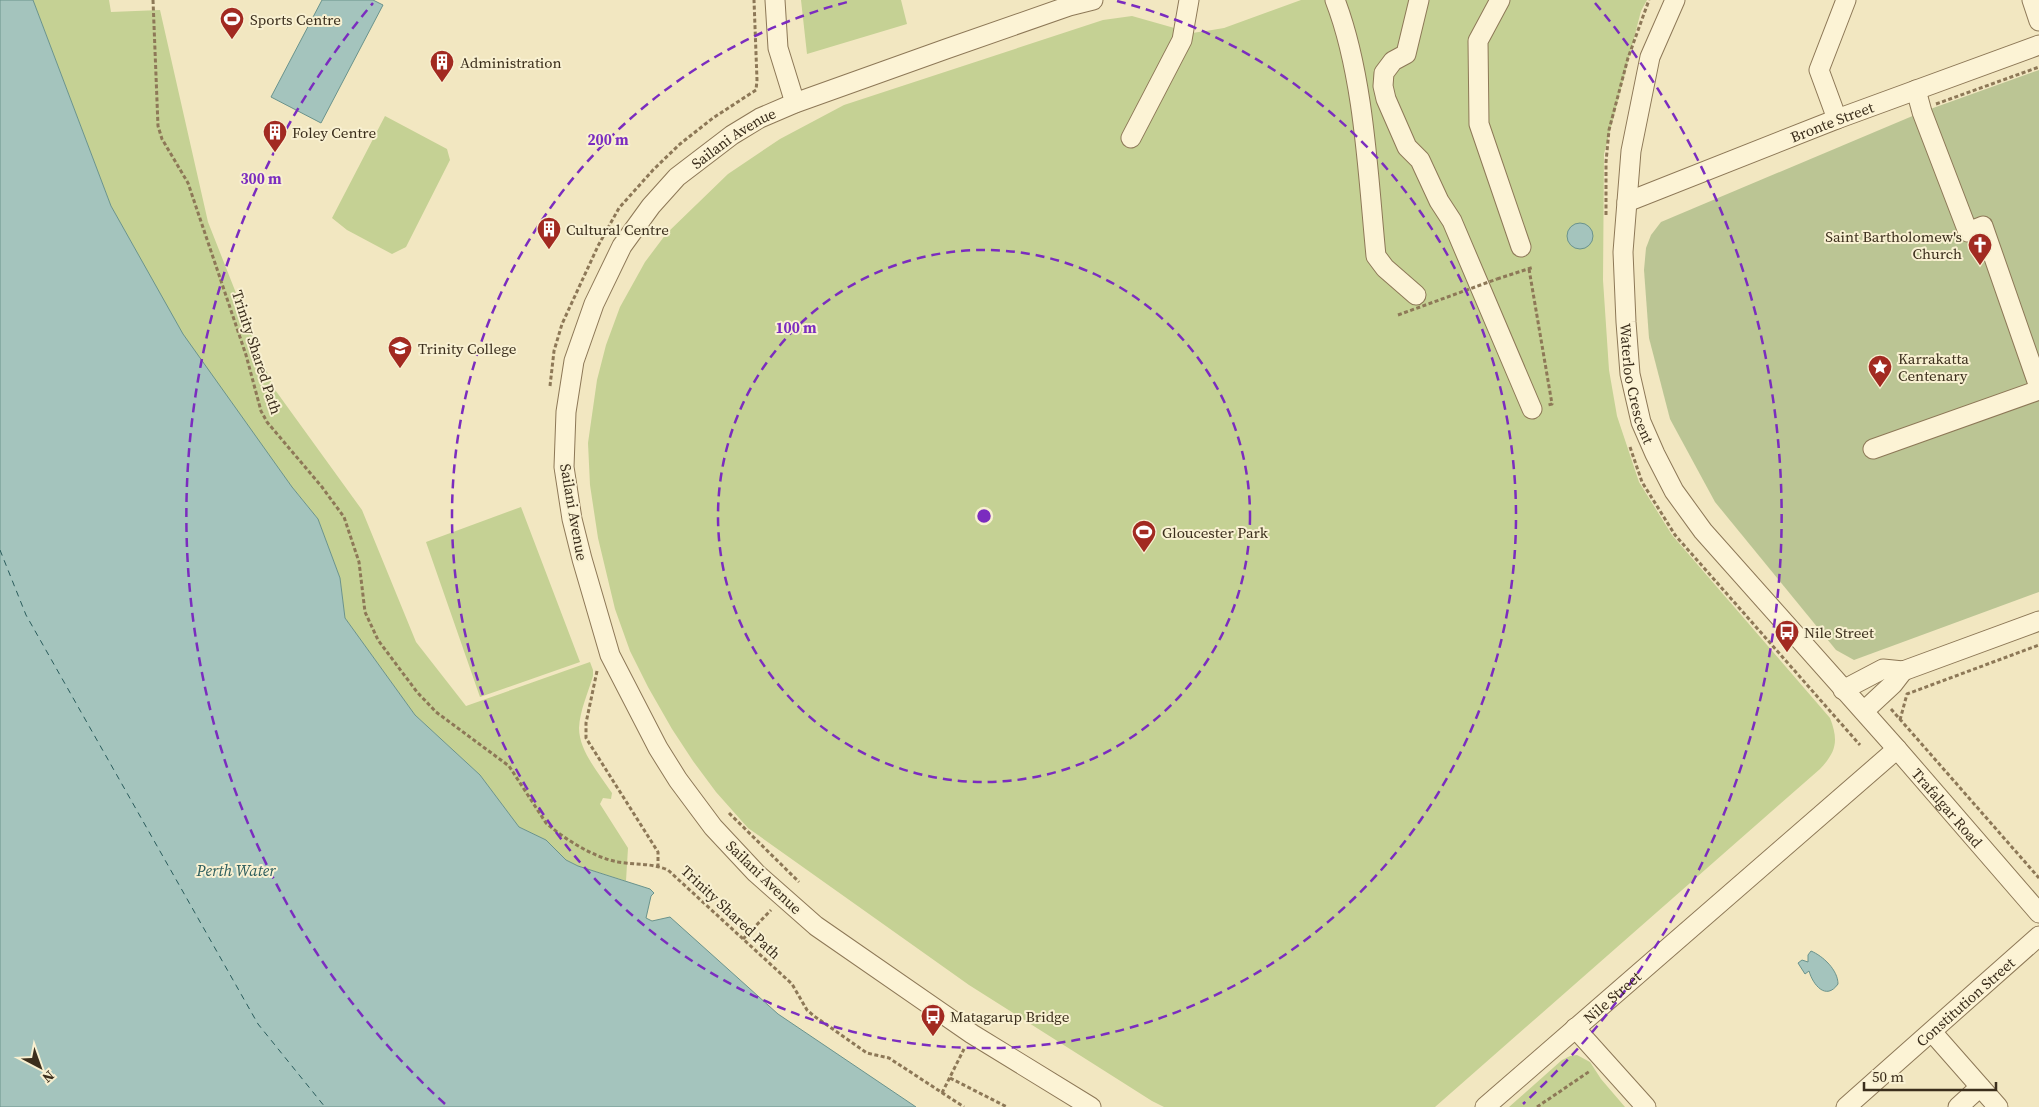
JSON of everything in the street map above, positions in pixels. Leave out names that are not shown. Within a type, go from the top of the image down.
[{"type":"street","points":[[775,0],[778,48],[795,103]]},
{"type":"street","name":"Sailani Avenue","points":[[1091,1107],[972,1034],[816,926],[756,873],[713,827],[678,780],[658,748],[610,655],[589,587],[572,519],[564,467],[566,412],[574,361],[594,304],[622,246],[651,206],[678,177],[732,135],[760,118],[795,103],[1069,6],[1093,0]]},
{"type":"street","points":[[1131,138],[1182,40],[1189,0]]},
{"type":"street","points":[[1335,0],[1344,24],[1360,104],[1376,256],[1385,268],[1416,295]]},
{"type":"street","points":[[1419,0],[1406,54],[1393,61],[1384,72],[1383,86],[1386,99],[1407,147],[1420,160],[1438,201],[1452,221],[1532,409]]},
{"type":"street","points":[[1500,0],[1478,41],[1479,124],[1521,247]]},
{"type":"street","points":[[1837,119],[1819,70],[1846,0]]},
{"type":"street","points":[[2032,0],[2039,21]]},
{"type":"street","name":"Waterloo Crescent","points":[[1670,2],[1650,57],[1631,151],[1623,252],[1630,374],[1641,422],[1674,491],[1703,531],[1854,701]]},
{"type":"street","name":"Bronte Street","points":[[1627,202],[1837,119],[2039,45]]},
{"type":"street","points":[[1873,449],[2039,388],[1983,226],[1968,232],[1922,112],[1916,90]]},
{"type":"street","points":[[1854,701],[1883,670],[1903,670],[2039,621]]},
{"type":"street","points":[[1854,701],[1893,684],[1903,670]]},
{"type":"street","name":"Trafalgar Road","points":[[1854,701],[2039,913]]},
{"type":"street","name":"Nile Street","points":[[1485,1107],[1897,749]]},
{"type":"street","name":"Constitution Street","points":[[1846,1107],[2039,936]]},
{"type":"street","points":[[1575,1028],[1646,1107]]},
{"type":"street","points":[[1932,1032],[1998,1107]]},
{"type":"street","points":[[1958,1107],[1980,1087]]},
{"type":"path","name":"Trinity Shared Path","points":[[152,0],[156,110],[162,140],[188,183],[246,355],[261,411],[267,422],[322,487],[344,517],[358,562],[365,612],[378,640],[417,692],[436,712],[509,766],[546,823],[554,830],[592,852],[610,859],[658,866],[668,870],[792,984],[807,1010],[814,1016],[867,1053],[889,1058],[964,1107]]},
{"type":"path","points":[[550,394],[554,351],[562,324],[598,246],[619,208],[653,170],[680,144],[713,118],[756,90],[758,80],[754,0]]},
{"type":"path","points":[[1606,218],[1606,162],[1609,130],[1628,58],[1649,0]]},
{"type":"path","points":[[1922,112],[1931,106],[2039,67]]},
{"type":"path","points":[[1398,315],[1534,267]]},
{"type":"path","points":[[1529,269],[1552,404]]},
{"type":"path","points":[[1630,446],[1642,482],[1675,535],[1860,745]]},
{"type":"path","points":[[1900,720],[1907,694],[2039,645]]},
{"type":"path","points":[[596,666],[597,679],[588,714],[586,738],[658,852],[658,866]]},
{"type":"path","points":[[1889,707],[2039,878]]},
{"type":"path","points":[[728,813],[799,882]]},
{"type":"path","points":[[743,939],[772,909]]},
{"type":"path","points":[[942,1093],[972,1034]]},
{"type":"path","points":[[1537,1107],[1578,1081],[1595,1067]]},
{"type":"path","points":[[950,1078],[1007,1107]]},
{"type":"green space","points":[[33,0],[109,0],[111,12],[160,10],[208,222],[273,387],[362,510],[416,642],[466,706],[590,662],[593,676],[581,715],[580,737],[586,754],[612,793],[611,799],[603,798],[600,804],[628,848],[626,881],[578,866],[566,860],[546,840],[519,827],[480,775],[415,715],[345,618],[340,578],[318,519],[292,487],[182,334],[111,206]]},
{"type":"green space","points":[[801,0],[901,0],[907,24],[807,54]]},
{"type":"green space","name":"Gloucester Park","points":[[1301,0],[1647,0],[1641,11],[1604,154],[1603,280],[1609,370],[1617,416],[1639,482],[1672,535],[1830,718],[1835,740],[1830,757],[1820,769],[1435,1107],[1164,1107],[969,985],[748,828],[716,792],[672,729],[630,651],[615,609],[598,538],[590,485],[588,443],[597,380],[606,345],[620,307],[645,262],[666,234],[728,174],[780,139],[844,105],[1103,20],[1132,16],[1192,33],[1224,28]]},
{"type":"green space","points":[[2039,70],[2039,592],[1854,660],[1836,650],[1715,502],[1670,419],[1649,338],[1644,270],[1646,248],[1651,235],[1661,222],[1922,112]]},
{"type":"green space","points":[[385,116],[447,149],[450,160],[406,247],[392,254],[347,230],[332,218]]},
{"type":"green space","points":[[521,507],[580,662],[480,697],[426,542]]},
{"type":"green space","points":[[1577,1055],[1590,1062],[1601,1079],[1625,1107],[1509,1107],[1562,1060]]},
{"type":"water","name":"Perth Water","points":[[0,0],[33,0],[111,206],[183,334],[292,487],[318,519],[340,578],[345,618],[415,715],[480,775],[519,827],[546,840],[566,860],[578,866],[650,889],[654,893],[651,896],[646,918],[652,921],[670,917],[778,1014],[916,1107],[0,1107]]},
{"type":"water","points":[[322,0],[373,0],[383,5],[321,123],[271,97]]},
{"type":"water","points":[[1580,223],[1589,227],[1593,236],[1589,245],[1580,249],[1571,245],[1567,236],[1571,227]]},
{"type":"water","points":[[1811,951],[1825,960],[1833,969],[1838,984],[1833,989],[1825,991],[1820,989],[1809,971],[1805,974],[1798,963],[1802,960],[1808,962],[1808,955]]},
{"type":"ferry route","points":[[0,550],[26,615],[258,1024],[325,1107]]},
{"type":"place","name":"Sports Centre","points":[[232,40]]},
{"type":"place","name":"Administration","points":[[442,83]]},
{"type":"place","name":"Foley Centre","points":[[275,153]]},
{"type":"place","name":"Cultural Centre","points":[[549,250]]},
{"type":"place","name":"Saint Bartholomew's Church","points":[[1980,266]]},
{"type":"place","name":"Trinity College","points":[[400,369]]},
{"type":"place","name":"Karrakatta Centenary","points":[[1880,388]]},
{"type":"place","name":"Gloucester Park","points":[[1144,553]]},
{"type":"place","name":"Nile Street","points":[[1787,653]]},
{"type":"place","name":"Matagarup Bridge","points":[[933,1037]]}]
